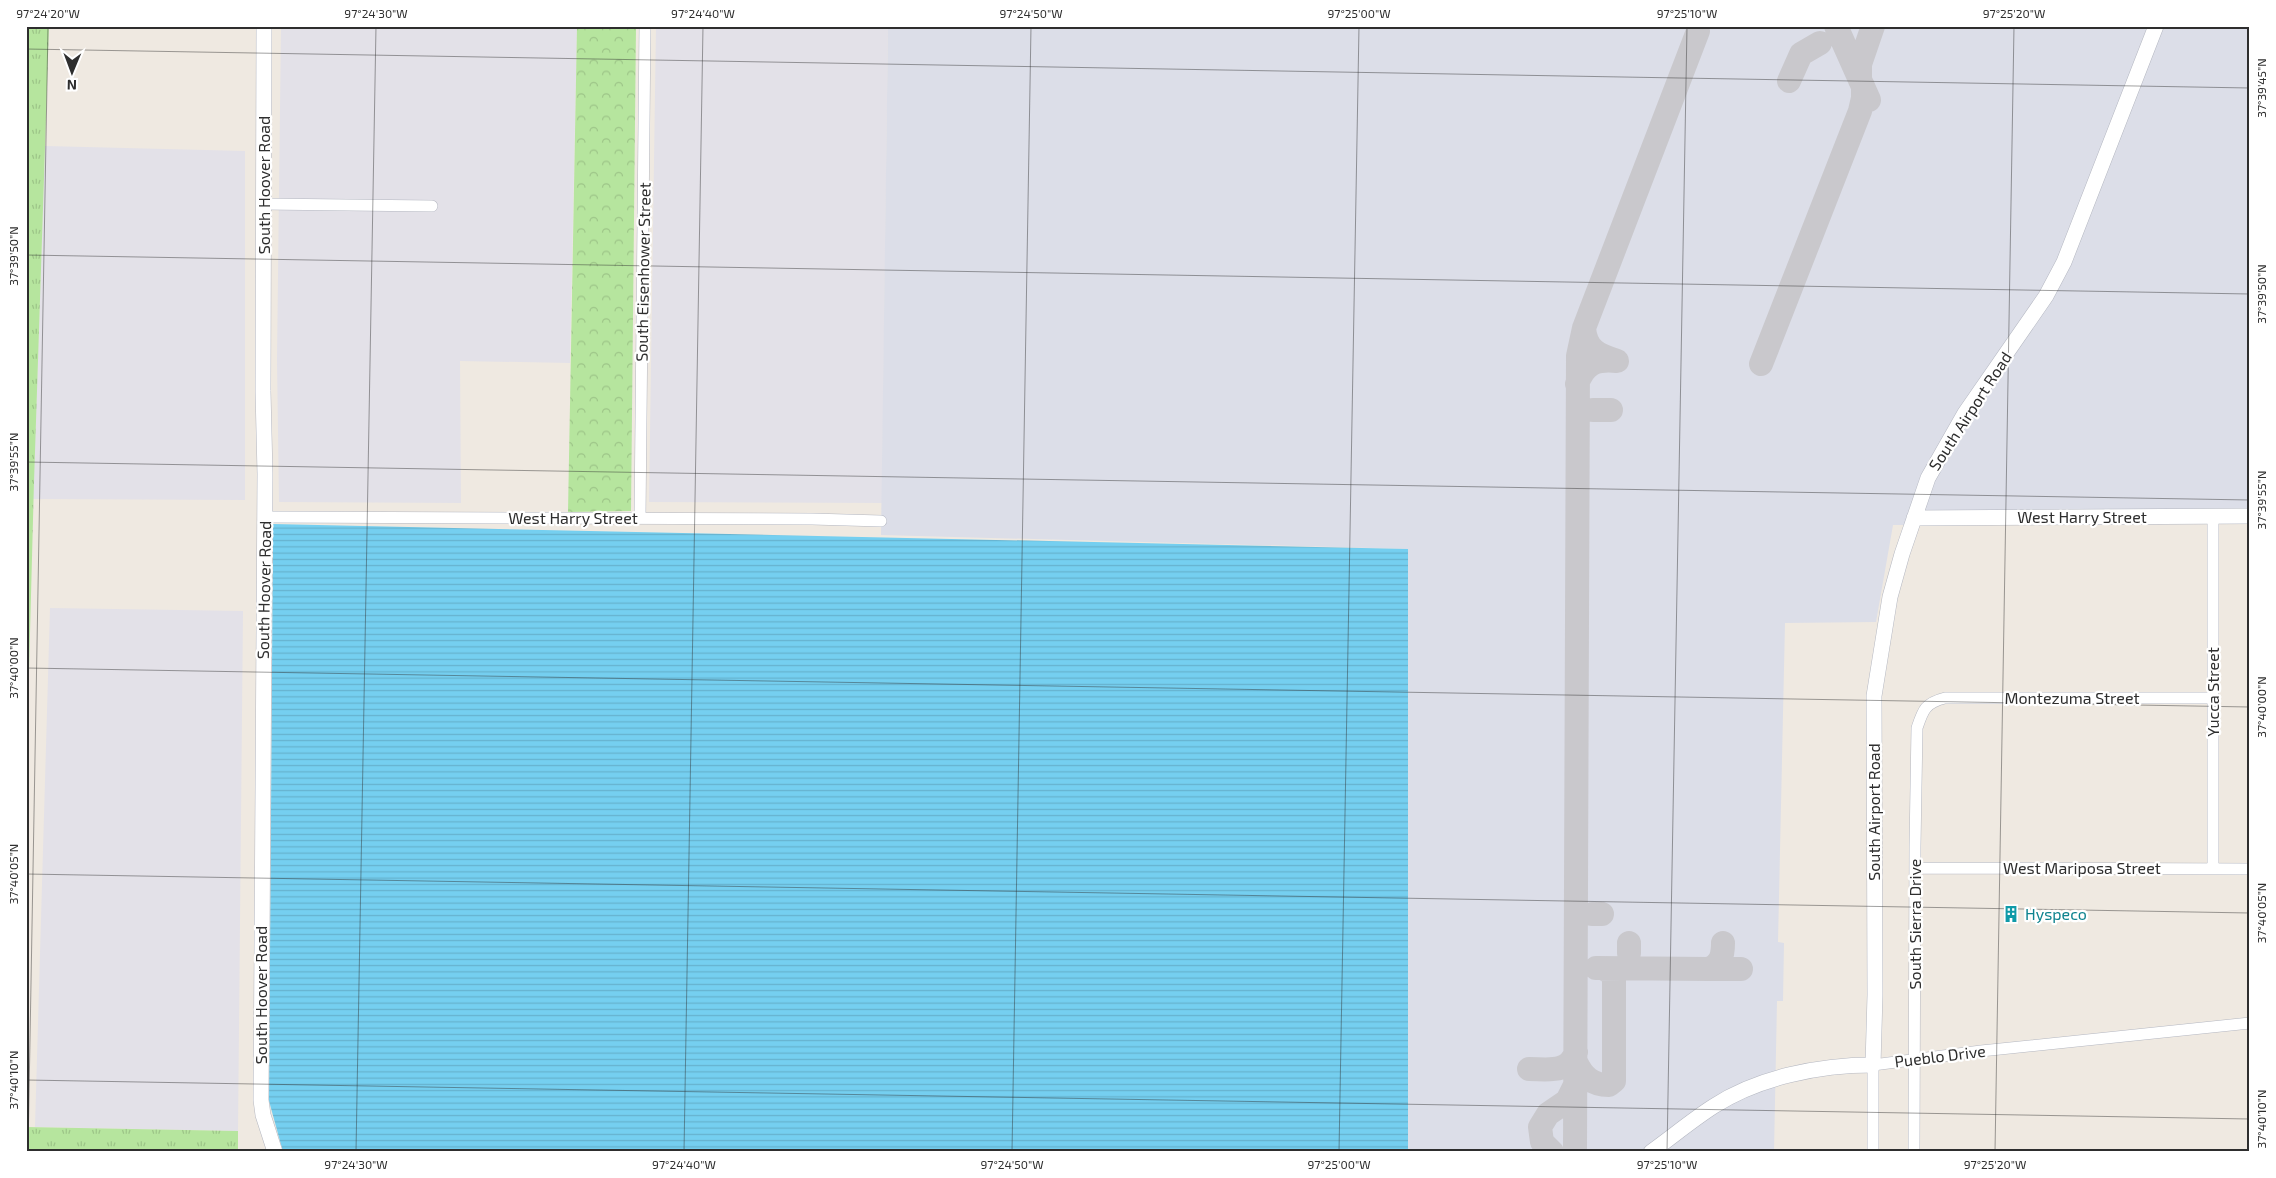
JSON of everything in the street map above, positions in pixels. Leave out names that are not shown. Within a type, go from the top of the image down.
[{"type":"street","name":"South Hoover Road","points":[[264,26],[265,517],[261,1100],[263,1115],[275,1152]]},
{"type":"street","name":"South Eisenhower Street","points":[[640,518],[645,26]]},
{"type":"street","name":"South Airport Road","points":[[1873,1152],[1875,995],[1874,696],[1890,597],[1928,478],[1978,394],[2046,296],[2064,262],[2156,26]]},
{"type":"street","points":[[263,204],[432,206]]},
{"type":"street","name":"Yucca Street","points":[[2213,516],[2213,869]]},
{"type":"street","name":"West Harry Street","points":[[1914,518],[2250,516]]},
{"type":"street","name":"West Harry Street","points":[[265,517],[881,521]]},
{"type":"street","name":"Montezuma Street","points":[[1932,701],[1959,698],[2212,698]]},
{"type":"street","name":"South Sierra Drive","points":[[1914,1152],[1917,728],[1922,712],[1932,701]]},
{"type":"street","name":"West Mariposa Street","points":[[1915,868],[2250,869]]},
{"type":"street","name":"Pueblo Drive","points":[[1651,1152],[1715,1106],[1760,1083],[1805,1072],[2250,1023]]},
{"type":"shaded area","points":[[281,26],[577,26],[570,363],[460,361],[461,503],[279,502],[277,360]]},
{"type":"shaded area","points":[[656,26],[888,26],[882,503],[649,502]]},
{"type":"shaded area","points":[[888,26],[2250,26],[2250,524],[1893,525],[1876,622],[1785,623],[1778,942],[1784,943],[1783,1001],[1777,1001],[1774,1152],[1408,1152],[1407,549],[881,535]]},
{"type":"shaded area","points":[[45,146],[245,151],[245,500],[33,499]]},
{"type":"shaded area","points":[[50,608],[243,611],[238,1131],[35,1127]]},
{"type":"green space","points":[[26,26],[49,26],[26,785]]},
{"type":"green space","points":[[577,26],[636,26],[631,511],[568,512]]},
{"type":"green space","points":[[26,1127],[238,1131],[238,1152],[26,1152]]},
{"type":"water","points":[[273,524],[1408,549],[1408,1152],[283,1152],[269,1101]]},
{"type":"taxiway","points":[[1836,26],[1869,100]]},
{"type":"taxiway","points":[[1860,80],[1860,64],[1873,26]]},
{"type":"taxiway","points":[[1574,1152],[1578,356],[1584,328],[1698,31]]},
{"type":"taxiway","points":[[1789,81],[1801,54],[1820,43]]},
{"type":"taxiway","points":[[1761,364],[1860,111],[1863,86]]},
{"type":"taxiway","points":[[1577,384],[1584,371],[1592,364],[1603,361],[1617,361],[1599,354],[1590,347],[1584,328]]},
{"type":"taxiway","points":[[1593,410],[1611,410]]},
{"type":"taxiway","points":[[1592,914],[1602,914]]},
{"type":"taxiway","points":[[1629,943],[1629,953]]},
{"type":"taxiway","points":[[1723,943],[1720,959],[1716,965],[1709,969],[1741,969]]},
{"type":"taxiway","points":[[1596,968],[1709,969]]},
{"type":"taxiway","points":[[1576,1062],[1585,1076],[1593,1082],[1609,1085],[1614,1081],[1614,978],[1610,972],[1604,969]]},
{"type":"taxiway","points":[[1529,1069],[1557,1069],[1563,1067],[1568,1064],[1576,1052]]},
{"type":"taxiway","points":[[1552,1152],[1542,1142],[1540,1127],[1548,1114],[1567,1101],[1575,1085]]},
{"type":"place","name":"Hyspeco","points":[[2011,914]]}]
